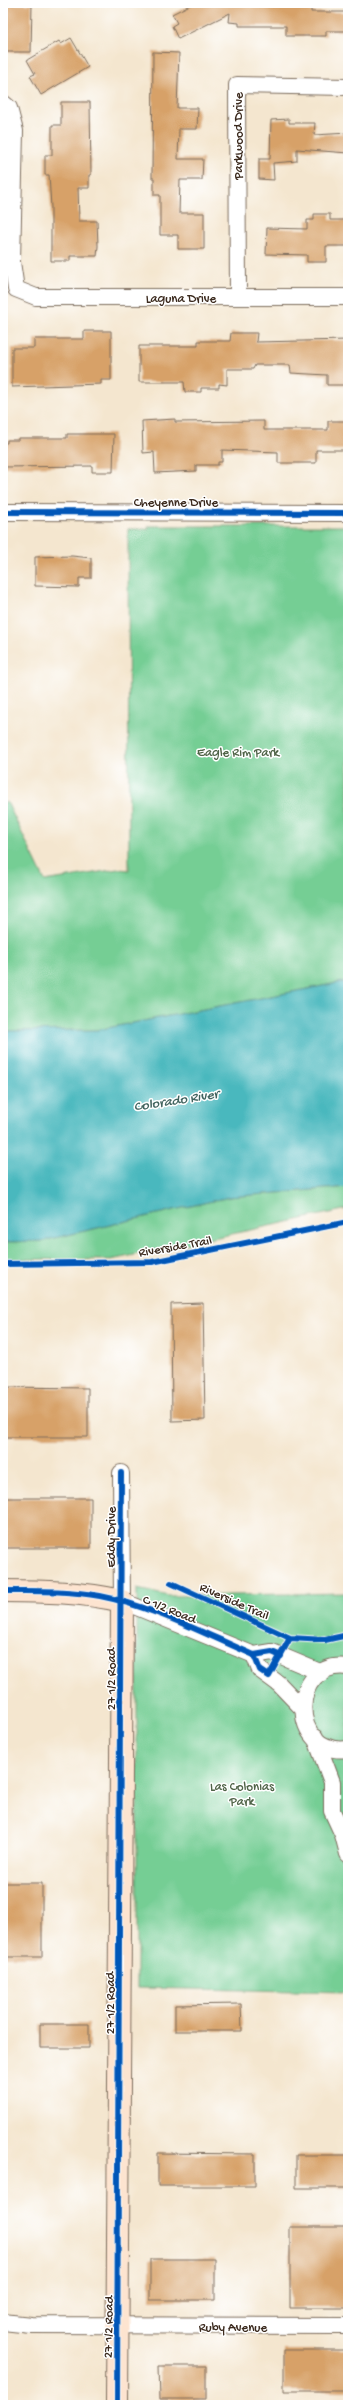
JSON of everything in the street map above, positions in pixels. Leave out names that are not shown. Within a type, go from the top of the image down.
[{"type":"street","name":"Parkwood Drive","points":[[238,297],[236,86],[348,87]]},
{"type":"street","name":"Laguna Drive","points":[[3,103],[9,108],[15,131],[12,262],[16,290],[36,297],[348,297]]},
{"type":"street","name":"Cheyenne Drive","points":[[3,512],[348,512]]},
{"type":"street","name":"Eddy Drive","points":[[121,1473],[122,1601]]},
{"type":"street","name":"C 1/2 Road","points":[[3,1591],[38,1591],[100,1596],[122,1601],[254,1654],[272,1652],[322,1672]]},
{"type":"street","name":"27 1/2 Road","points":[[117,2405],[122,1601]]},
{"type":"street","points":[[254,1654],[260,1670],[279,1684],[302,1708]]},
{"type":"street","points":[[348,1667],[332,1668],[322,1672],[307,1688],[302,1708],[304,1719],[314,1738],[332,1782],[332,1811],[346,1829],[348,1854]]},
{"type":"street","points":[[314,1738],[333,1748],[348,1749]]},
{"type":"street","name":"Ruby Avenue","points":[[3,2322],[31,2325],[348,2326]]},
{"type":"green space","name":"Eagle Rim Park","points":[[148,526],[348,526],[348,981],[97,1030],[3,1031],[3,804],[7,802],[45,881],[118,869],[129,870],[128,529],[149,529]]},
{"type":"green space","points":[[348,1187],[348,1209],[111,1260],[3,1259],[3,1242],[42,1241],[229,1197]]},
{"type":"green space","name":"Las Colonias Park","points":[[137,1589],[169,1596],[348,1593],[348,1992],[137,1988]]},
{"type":"water","name":"Colorado River","points":[[348,981],[348,1187],[229,1197],[42,1241],[3,1242],[3,1031],[97,1030]]},
{"type":"building","points":[[194,3],[311,3],[311,12],[348,12],[348,31],[326,31],[326,36],[286,36],[286,26],[239,26],[239,23],[229,22],[230,13],[178,39],[172,26],[177,23],[172,14]]},
{"type":"building","points":[[3,4],[32,4],[31,52],[3,52]]},
{"type":"building","points":[[71,38],[88,67],[41,95],[30,76],[35,74],[27,60],[59,41],[61,44]]},
{"type":"building","points":[[153,52],[179,53],[177,108],[198,108],[197,129],[179,129],[178,159],[203,159],[202,180],[180,180],[179,213],[204,213],[204,249],[178,249],[178,235],[160,235],[160,195],[154,195],[154,178],[152,178]]},
{"type":"building","points":[[61,102],[90,102],[91,175],[89,175],[89,188],[78,188],[79,221],[97,221],[98,246],[97,256],[70,256],[70,261],[51,261],[51,207],[49,175],[45,175],[45,155],[52,155],[52,125],[61,125]]},
{"type":"building","points":[[289,119],[289,123],[315,123],[314,135],[348,133],[348,153],[297,149],[297,161],[273,163],[274,180],[259,179],[259,159],[270,159],[271,120]]},
{"type":"building","points":[[314,214],[330,214],[330,220],[347,220],[347,246],[326,246],[326,262],[307,262],[307,255],[266,254],[267,228],[307,229],[307,220],[314,220]]},
{"type":"building","points":[[84,331],[111,331],[111,380],[101,380],[101,384],[12,387],[12,348],[34,348],[34,339],[84,339]]},
{"type":"building","points":[[231,333],[257,333],[256,342],[348,340],[348,379],[345,379],[345,385],[327,385],[327,375],[291,373],[290,365],[255,365],[253,369],[227,369],[227,385],[219,384],[219,388],[201,388],[201,392],[185,392],[184,382],[139,382],[139,346],[198,346],[198,341],[230,341]]},
{"type":"building","points":[[175,419],[175,422],[264,421],[264,430],[328,430],[328,421],[348,421],[348,450],[316,450],[316,463],[278,463],[278,452],[222,450],[222,462],[218,462],[218,465],[196,465],[196,471],[155,473],[154,452],[143,453],[142,421]]},
{"type":"building","points":[[67,434],[114,434],[113,472],[92,472],[92,466],[3,467],[3,443],[7,443],[7,440],[18,440],[18,438],[67,438]]},
{"type":"building","points":[[72,556],[91,558],[91,578],[79,578],[79,587],[35,586],[35,557]]},
{"type":"building","points":[[203,1303],[205,1420],[172,1421],[171,1304]]},
{"type":"building","points":[[3,1387],[88,1388],[88,1437],[3,1437]]},
{"type":"building","points":[[3,1498],[91,1498],[91,1548],[3,1548]]},
{"type":"building","points":[[3,1883],[42,1883],[42,1957],[3,1957]]},
{"type":"building","points":[[241,2004],[242,2031],[175,2031],[175,2005]]},
{"type":"building","points":[[40,2024],[89,2024],[89,2048],[40,2048]]},
{"type":"building","points":[[158,2153],[255,2154],[255,2186],[158,2186]]},
{"type":"building","points":[[296,2155],[348,2155],[348,2188],[296,2188]]},
{"type":"building","points":[[290,2227],[348,2227],[348,2308],[290,2308]]},
{"type":"building","points":[[150,2259],[215,2259],[215,2300],[150,2300]]},
{"type":"building","points":[[284,2350],[348,2350],[348,2391],[284,2391]]},
{"type":"building","points":[[159,2366],[206,2366],[206,2399],[160,2399]]},
{"type":"cycle path","points":[[3,512],[348,513]]},
{"type":"cycle path","name":"Riverside Trail","points":[[3,1264],[152,1262],[348,1222]]},
{"type":"cycle path","points":[[117,2405],[121,1473]]},
{"type":"cycle path","name":"Riverside Trail","points":[[171,1583],[290,1638]]},
{"type":"cycle path","points":[[3,1591],[52,1591],[100,1596],[139,1606],[178,1621],[254,1655],[272,1652],[281,1656]]},
{"type":"cycle path","points":[[254,1655],[260,1670],[269,1676],[290,1638],[325,1640],[348,1635]]}]
